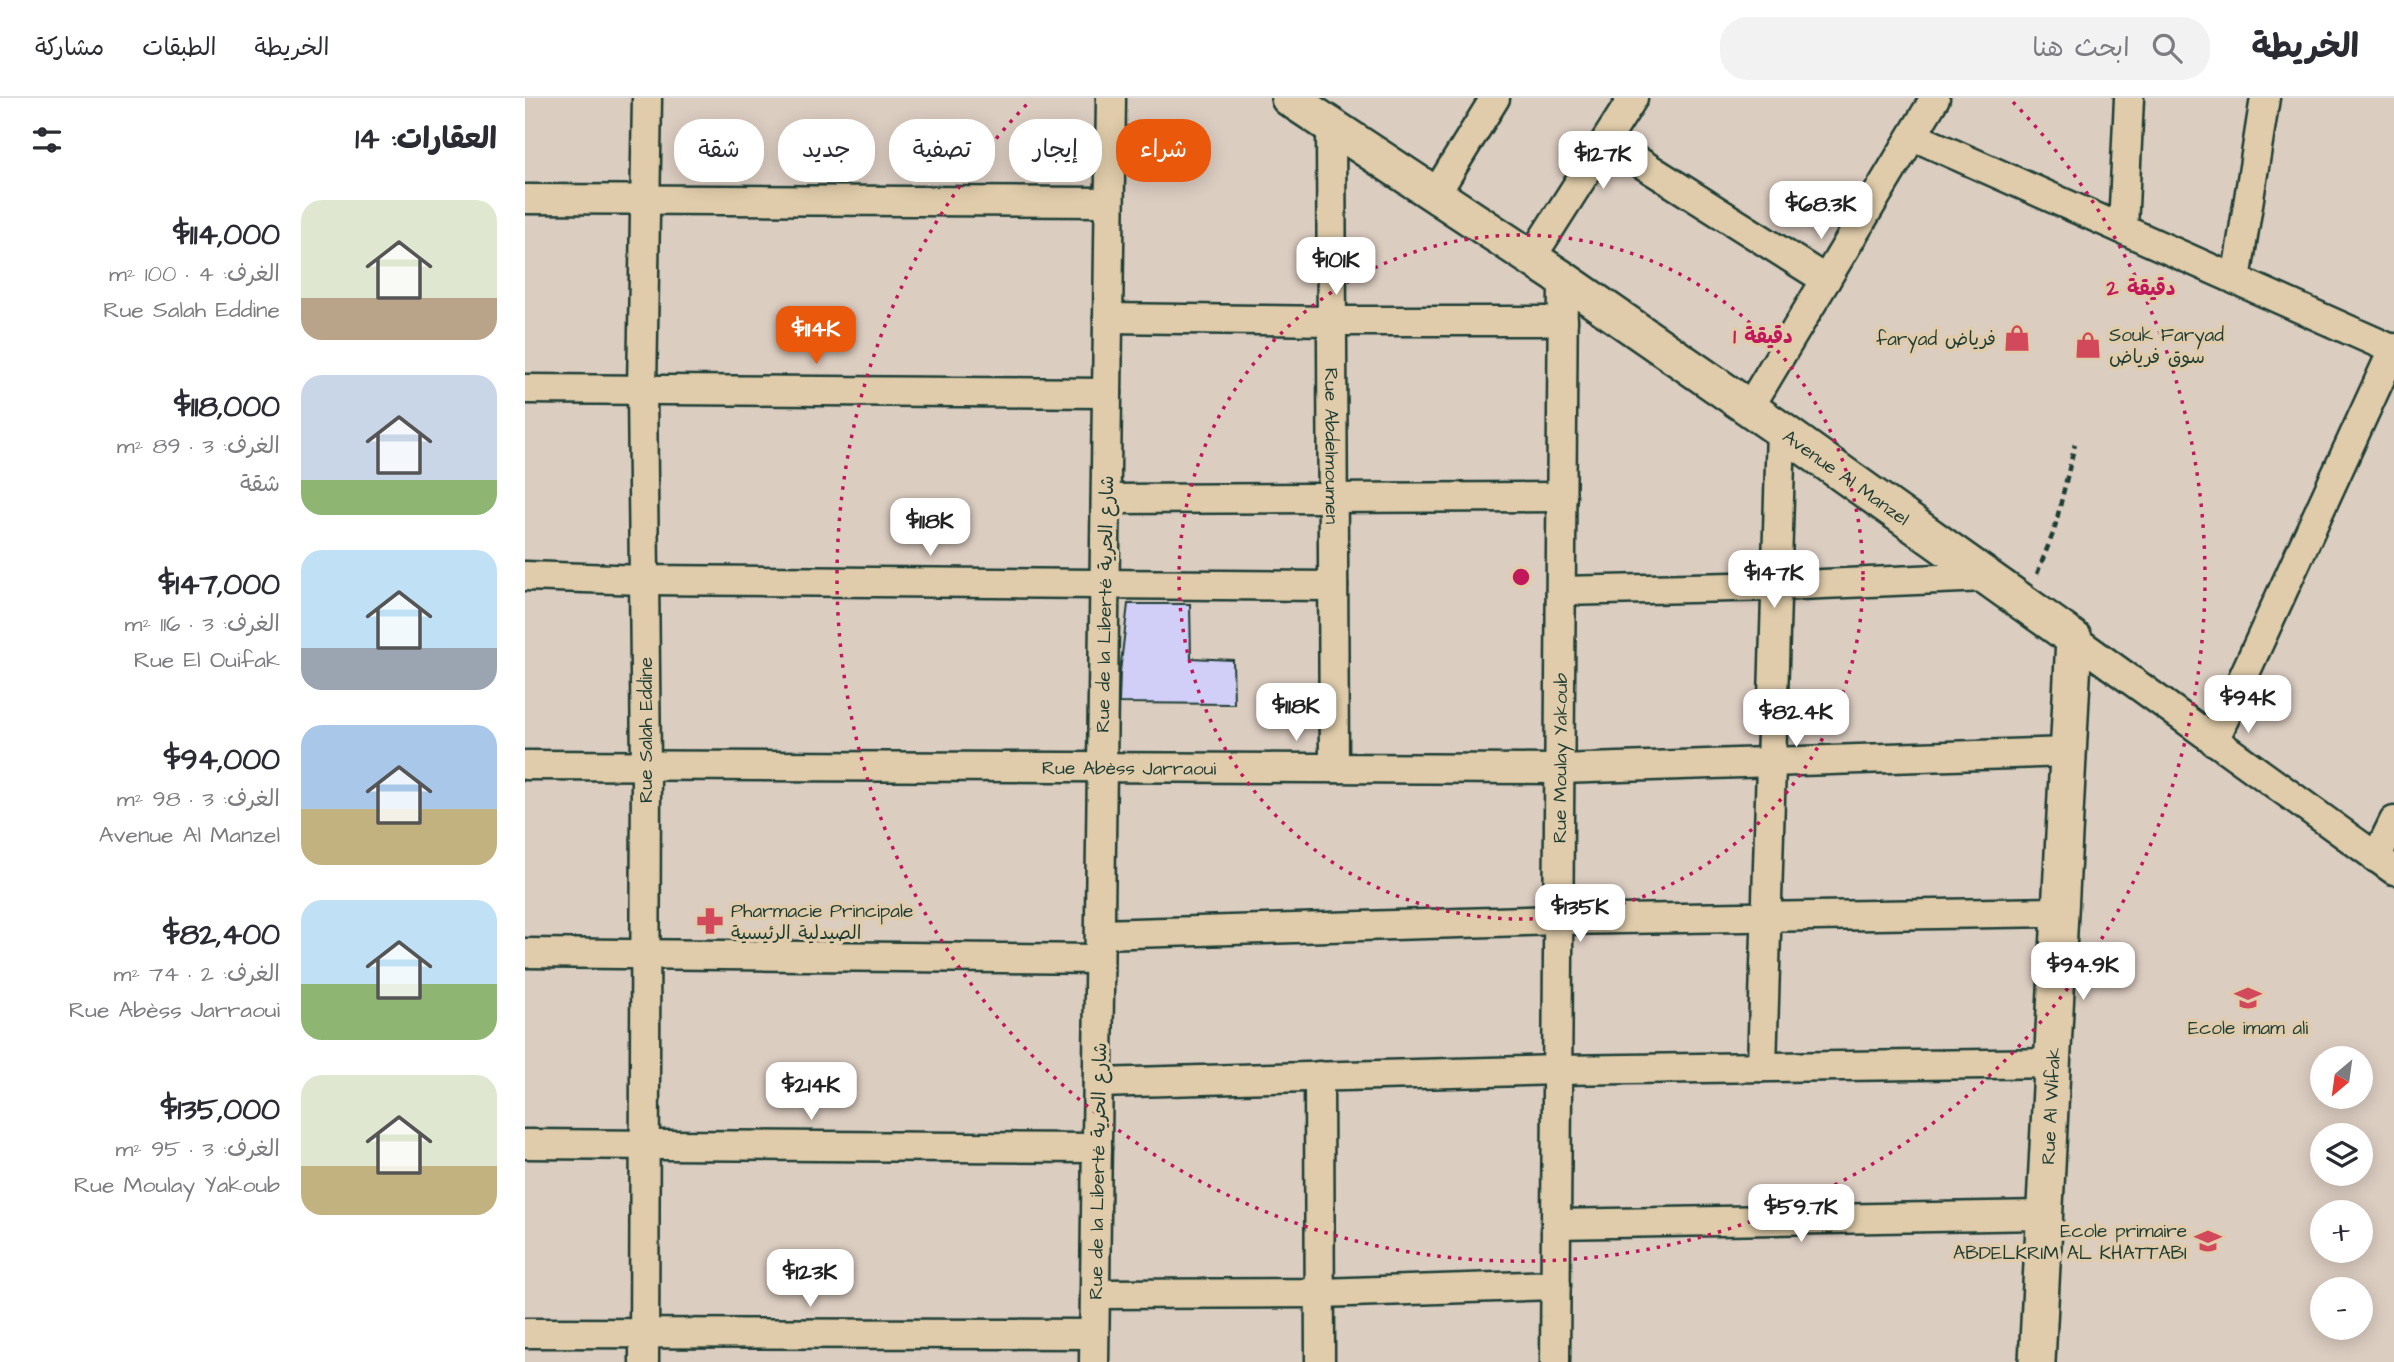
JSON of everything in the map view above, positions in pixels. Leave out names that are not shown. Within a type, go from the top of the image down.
[{"type":"street","name":"Rue Salah Eddine","points":[[644,1362],[646,765],[642,389],[647,98]]},
{"type":"street","name":"Rue de la Liberté شارع الحرية","points":[[1094,1362],[1111,98]]},
{"type":"street","name":"Avenue Al Manzel","points":[[1289,98],[1563,279],[1781,430],[2385,864]]},
{"type":"street","points":[[1435,195],[1495,98]]},
{"type":"street","points":[[1531,258],[1633,98]]},
{"type":"street","points":[[1749,408],[1935,98]]},
{"type":"street","points":[[2123,229],[2129,98]]},
{"type":"street","points":[[2236,280],[2265,98]]},
{"type":"street","name":"Rue Abdelmoumen","points":[[1331,126],[1334,768]]},
{"type":"street","points":[[1913,136],[2394,350],[2214,741]]},
{"type":"street","points":[[1606,141],[1826,280]]},
{"type":"street","points":[[1110,142],[1116,142]]},
{"type":"street","points":[[525,199],[1109,202]]},
{"type":"street","name":"Rue Moulay Yakoub","points":[[1555,1362],[1563,279]]},
{"type":"street","points":[[1108,317],[1563,321]]},
{"type":"street","points":[[525,389],[1107,393]]},
{"type":"street","points":[[1762,1067],[1781,430]]},
{"type":"street","points":[[1105,499],[1562,497]]},
{"type":"street","points":[[525,576],[644,580],[1333,586]]},
{"type":"street","points":[[1561,591],[1986,577]]},
{"type":"street","name":"Rue Al Wifak","points":[[2037,1362],[2074,639]]},
{"type":"street","name":"Rue Abèss Jarraoui","points":[[525,765],[1560,769],[2068,752]]},
{"type":"street","points":[[2385,864],[2394,821]]},
{"type":"street","points":[[525,953],[645,955],[1100,946],[1559,920],[2060,912]]},
{"type":"street","points":[[1098,1083],[1557,1070],[2052,1063]]},
{"type":"street","points":[[1319,1076],[1320,1362]]},
{"type":"street","points":[[525,1144],[1097,1148]]},
{"type":"street","points":[[1556,1224],[2045,1215]]},
{"type":"street","points":[[1095,1294],[1321,1293],[1556,1285]]},
{"type":"street","points":[[525,1333],[1094,1334]]},
{"type":"path","points":[[2024,604],[2054,531],[2075,444]]},
{"type":"building","points":[[1128,604],[1190,604],[1191,658],[1233,660],[1234,704],[1119,703]]},
{"type":"place","name":"faryad فرياض","points":[[2017,338]]},
{"type":"place","name":"Souk Faryad سوق فرياض","points":[[2088,345]]},
{"type":"place","name":"Pharmacie Principale الصيدلية الرئيسية","points":[[710,921]]},
{"type":"place","name":"Ecole imam ali","points":[[2248,998]]},
{"type":"place","name":"Ecole primaire ABDELKRIM AL KHATTABI","points":[[2208,1241]]}]
